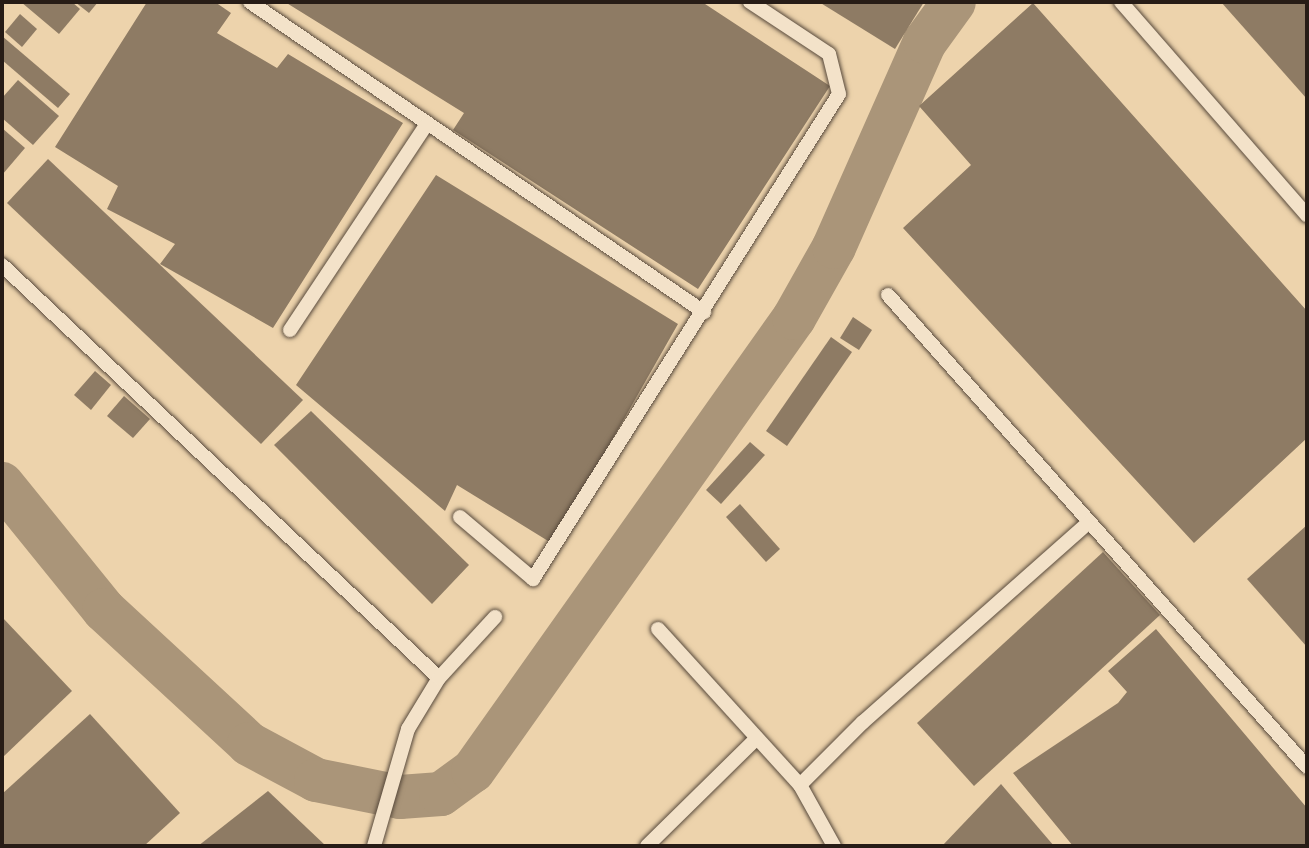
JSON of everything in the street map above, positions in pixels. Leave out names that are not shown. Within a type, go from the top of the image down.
[{"type":"lane","points":[[250,2],[704,312]]},
{"type":"lane","points":[[460,517],[533,579],[839,94],[829,54],[750,2]]},
{"type":"lane","points":[[1121,2],[1307,215]]},
{"type":"lane","points":[[290,330],[427,124]]},
{"type":"lane","points":[[2,265],[439,678]]},
{"type":"lane","points":[[888,295],[1307,767]]},
{"type":"lane","points":[[800,785],[863,722],[1089,522]]},
{"type":"lane","points":[[375,845],[408,729],[439,678],[495,617]]},
{"type":"lane","points":[[658,629],[800,785],[834,846]]},
{"type":"lane","points":[[647,846],[757,738]]},
{"type":"building","points":[[21,2],[72,2],[80,9],[59,34]]},
{"type":"building","points":[[75,2],[98,2],[89,13]]},
{"type":"building","points":[[147,2],[215,2],[231,13],[217,33],[277,68],[288,54],[403,123],[273,328],[160,264],[175,244],[107,209],[118,186],[55,147]]},
{"type":"building","points":[[285,2],[702,2],[830,86],[698,289],[453,130],[464,113]]},
{"type":"building","points":[[819,2],[924,2],[895,49]]},
{"type":"building","points":[[1221,2],[1307,2],[1307,99]]},
{"type":"building","points":[[1033,3],[1307,311],[1307,438],[1194,543],[903,228],[971,165],[919,106]]},
{"type":"building","points":[[20,14],[37,29],[22,47],[5,32]]},
{"type":"building","points":[[2,36],[70,94],[58,108],[2,60]]},
{"type":"building","points":[[18,80],[59,116],[33,145],[2,118],[2,98]]},
{"type":"building","points":[[2,128],[25,148],[2,175]]},
{"type":"building","points":[[48,159],[303,400],[261,444],[7,203]]},
{"type":"building","points":[[436,175],[678,324],[553,544],[457,485],[445,511],[296,385]]},
{"type":"building","points":[[853,317],[872,330],[859,350],[840,338]]},
{"type":"building","points":[[831,337],[852,352],[787,446],[766,431]]},
{"type":"building","points":[[95,371],[111,385],[91,410],[74,395]]},
{"type":"building","points":[[124,396],[150,419],[133,438],[107,416]]},
{"type":"building","points":[[311,411],[469,565],[432,604],[274,445]]},
{"type":"building","points":[[750,442],[765,455],[721,504],[706,490]]},
{"type":"building","points":[[740,504],[780,549],[766,562],[726,517]]},
{"type":"building","points":[[1307,525],[1307,647],[1247,579]]},
{"type":"building","points":[[1103,552],[1160,615],[974,786],[917,723]]},
{"type":"building","points":[[2,617],[72,691],[2,758]]},
{"type":"building","points":[[1156,629],[1307,808],[1307,846],[1073,846],[1013,773],[1118,703],[1127,692],[1108,671]]},
{"type":"building","points":[[90,714],[180,813],[144,846],[2,846],[2,794]]},
{"type":"building","points":[[1001,784],[1054,846],[942,846]]},
{"type":"building","points":[[268,791],[326,846],[198,846]]},
{"type":"waterway","points":[[2,484],[104,610],[249,744],[316,780],[400,797],[441,794],[473,771],[794,318],[834,247],[925,42],[954,2]]}]
